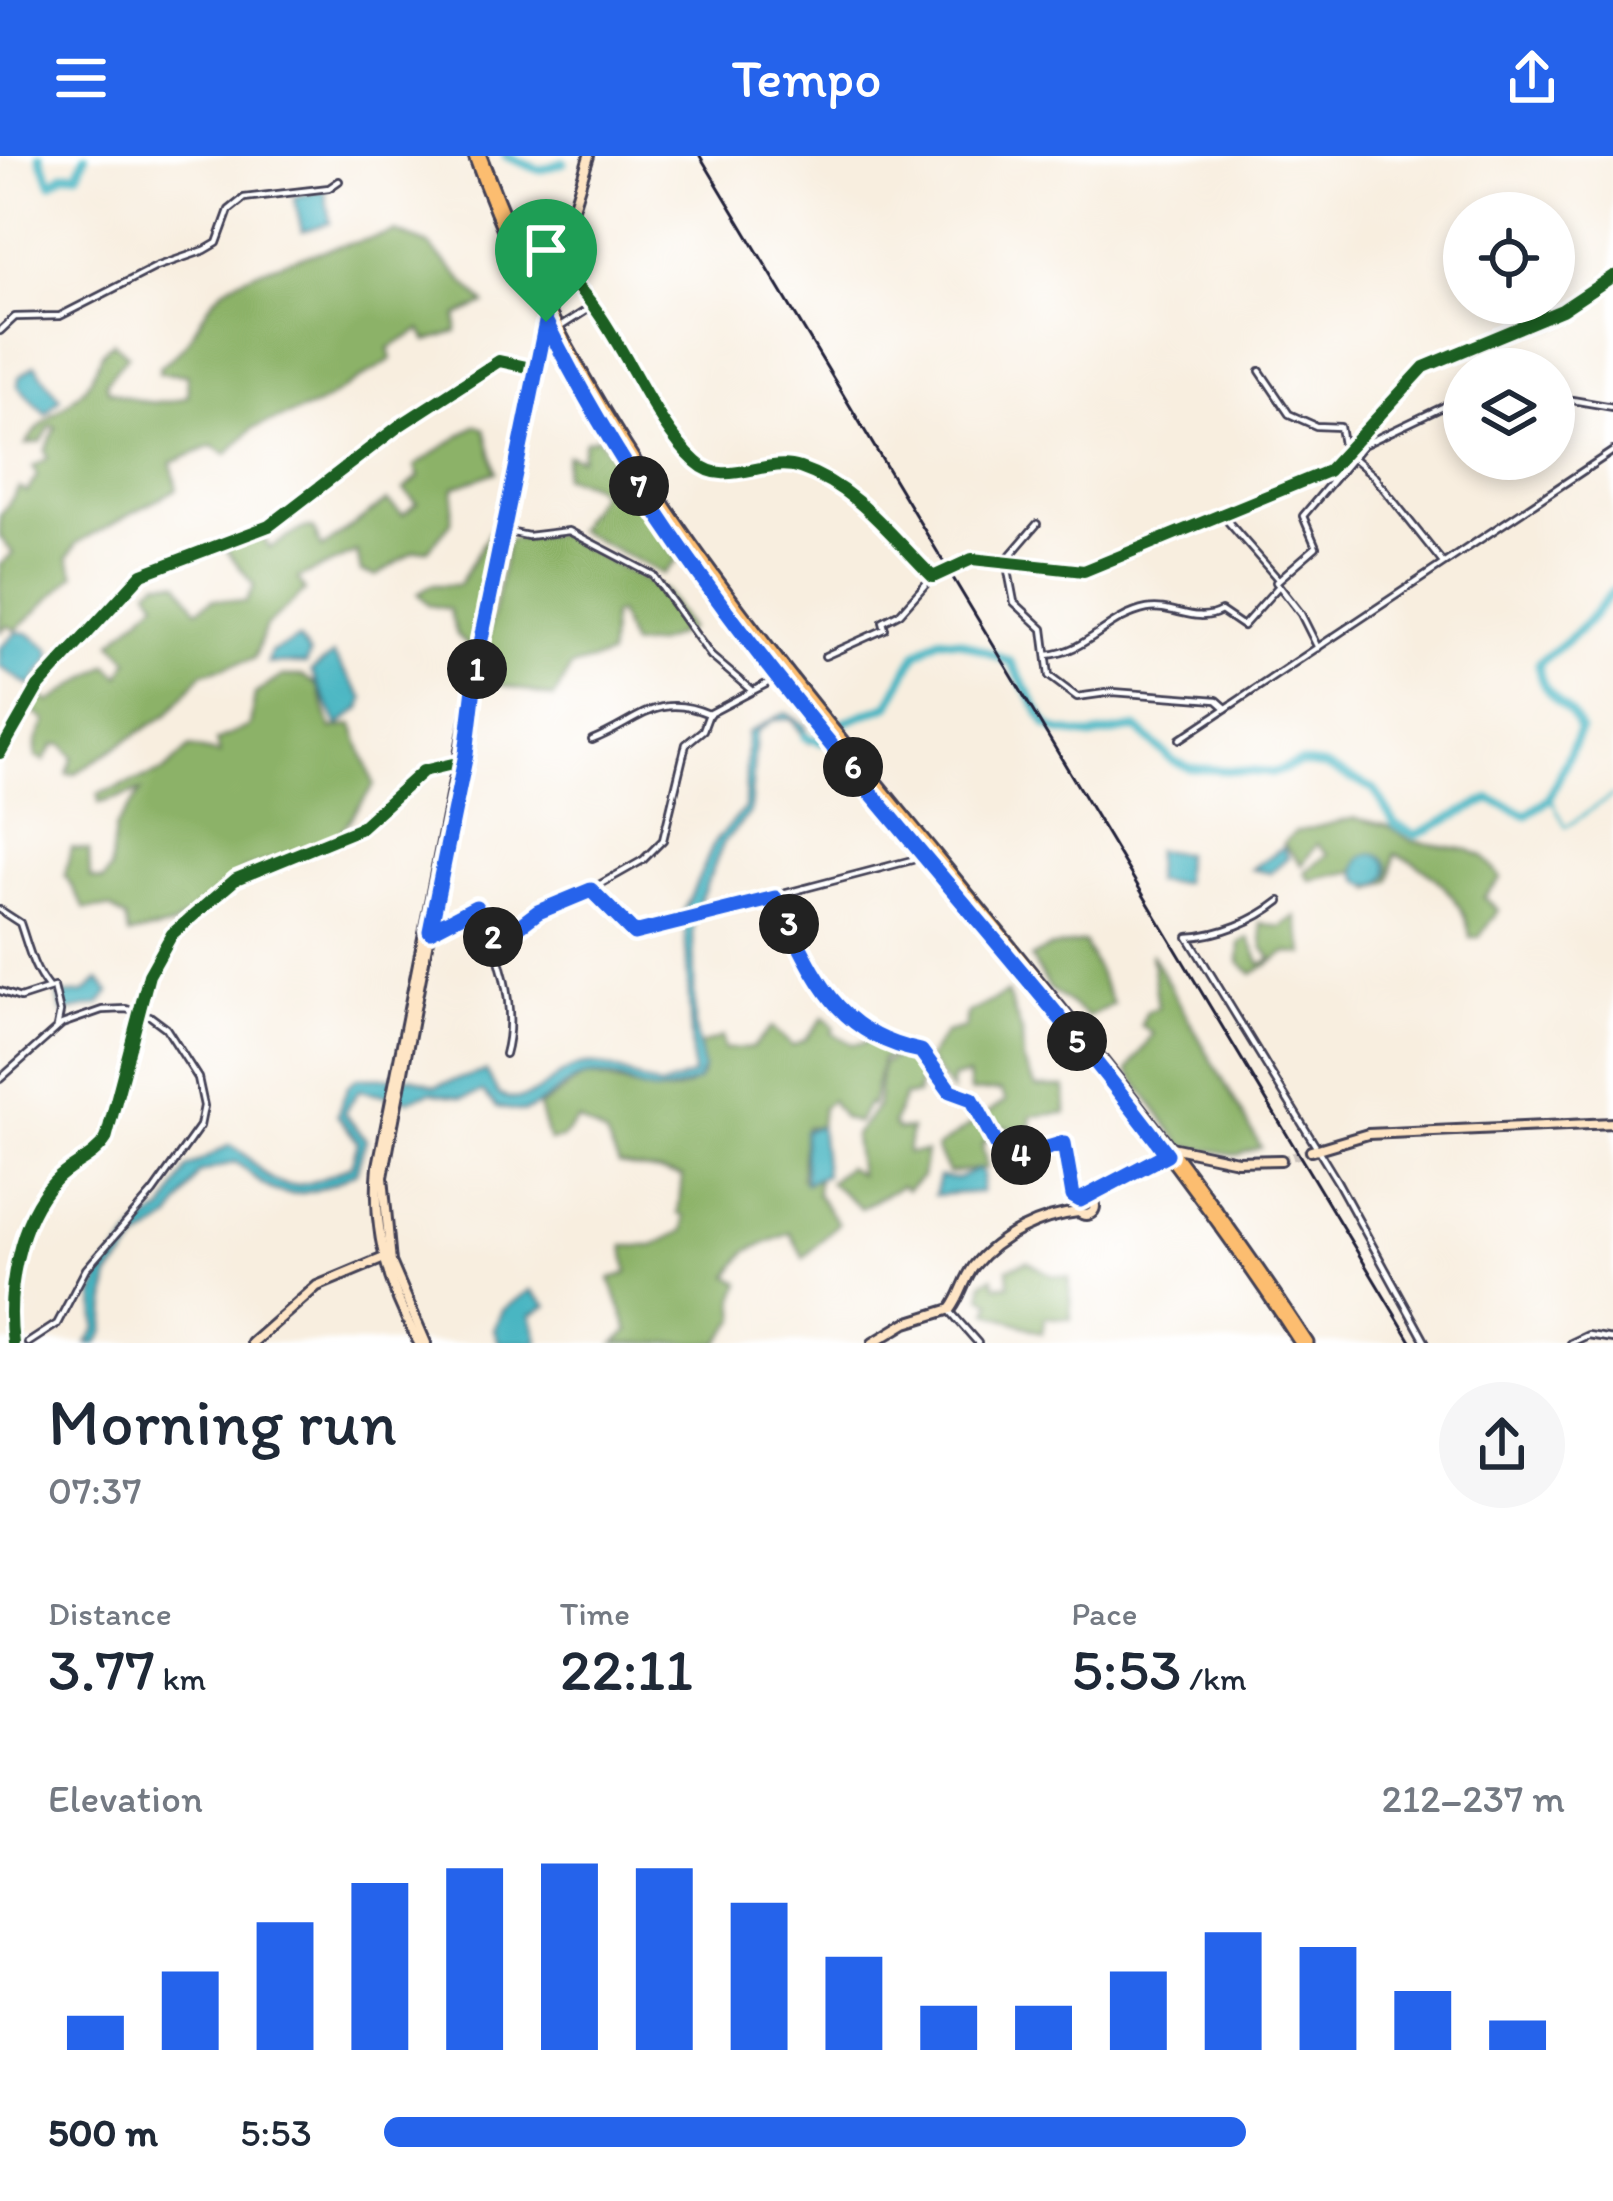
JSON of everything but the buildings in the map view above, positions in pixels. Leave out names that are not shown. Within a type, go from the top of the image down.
[{"type":"main road","points":[[477,156],[547,317],[600,423],[665,526],[1168,1151],[1304,1343]]},
{"type":"main road","points":[[400,1070],[536,369],[557,271],[591,157]]},
{"type":"main road","points":[[547,317],[671,522],[824,725]]},
{"type":"main road","points":[[0,753],[9,730],[60,660],[148,571],[268,526],[399,426],[499,361],[536,369]]},
{"type":"main road","points":[[423,1343],[397,1300],[384,1258],[376,1188],[466,754],[478,654]]},
{"type":"main road","points":[[392,1107],[383,1177],[384,1225],[398,1287],[423,1343]]},
{"type":"main road","points":[[1312,1150],[1368,1134],[1613,1124]]},
{"type":"main road","points":[[1078,1212],[1080,1200],[1093,1197],[1125,1172],[1168,1151],[1237,1161],[1281,1160]]},
{"type":"main road","points":[[874,1343],[906,1323],[950,1310],[974,1266],[1006,1238],[1045,1219],[1078,1212],[1090,1215],[1093,1197]]},
{"type":"main road","points":[[256,1342],[317,1286],[384,1258]]},
{"type":"street","points":[[0,331],[15,317],[60,316],[156,267],[206,250],[217,243],[229,211],[244,198],[328,188],[339,181]]},
{"type":"street","points":[[557,271],[593,306],[658,416],[697,463],[727,474],[763,463],[788,465],[836,484],[932,577]]},
{"type":"street","points":[[825,656],[885,629],[883,622],[900,613],[932,577],[968,559],[1084,571],[1331,469],[1428,364],[1553,314],[1613,276]]},
{"type":"street","points":[[557,329],[593,306]]},
{"type":"street","points":[[1260,371],[1289,413],[1316,426],[1340,427],[1348,453],[1444,564]]},
{"type":"street","points":[[1575,400],[1613,407]]},
{"type":"street","points":[[1045,656],[1076,652],[1105,624],[1145,609],[1188,617],[1220,611],[1244,626],[1277,588],[1278,579],[1316,547],[1302,518],[1314,509],[1325,486],[1341,478],[1348,453],[1443,407]]},
{"type":"street","points":[[1180,739],[1613,451]]},
{"type":"street","points":[[1222,514],[1278,579]]},
{"type":"street","points":[[1006,560],[1037,524]]},
{"type":"street","points":[[503,531],[528,536],[569,531],[653,575],[711,656],[751,690]]},
{"type":"street","points":[[1006,560],[1014,602],[1041,626],[1045,672],[1076,697],[1113,692],[1217,700],[1226,708]]},
{"type":"street","points":[[1277,588],[1301,614],[1318,648]]},
{"type":"street","points":[[497,943],[538,912],[643,860],[663,840],[686,744],[703,730],[709,714],[766,685]]},
{"type":"street","points":[[592,740],[612,734],[662,704],[687,704],[709,714]]},
{"type":"street","points":[[13,1343],[12,1288],[31,1221],[53,1182],[92,1156],[106,1139],[164,943],[232,882],[359,829],[423,771],[458,763]]},
{"type":"street","points":[[590,890],[601,894],[634,933],[694,921],[912,860]]},
{"type":"street","points":[[775,898],[813,965],[812,978],[850,1019],[878,1042],[921,1051],[950,1091],[972,1099],[999,1149],[1024,1155],[1064,1143],[1073,1196],[1080,1200]]},
{"type":"street","points":[[1280,901],[1263,914],[1217,934],[1188,938],[1426,1343]]},
{"type":"street","points":[[430,931],[476,907],[497,943],[510,1025],[505,1054]]},
{"type":"street","points":[[0,910],[20,923],[37,980],[47,987]]},
{"type":"street","points":[[0,991],[20,998],[54,987],[60,1012],[57,1027]]},
{"type":"street","points":[[0,1079],[57,1027],[102,1010],[140,1012],[166,1028],[195,1073],[204,1117],[153,1192],[86,1269],[57,1324],[28,1343]]},
{"type":"street","points":[[950,1310],[978,1343]]},
{"type":"street","points":[[1571,1343],[1588,1334],[1613,1339]]},
{"type":"green space","points":[[395,232],[429,245],[485,304],[457,316],[457,332],[427,341],[421,330],[389,348],[392,359],[318,405],[253,428],[227,454],[212,446],[171,463],[177,489],[77,543],[68,558],[75,575],[16,630],[7,625],[0,632],[0,565],[13,553],[0,537],[0,516],[19,488],[27,492],[37,476],[33,467],[48,458],[45,451],[56,427],[51,425],[41,442],[26,444],[83,390],[107,347],[113,342],[128,355],[106,382],[108,390],[157,403],[188,396],[187,375],[159,373],[160,366],[183,346],[225,288],[282,262]]},
{"type":"green space","points":[[476,425],[485,429],[496,472],[454,487],[451,523],[428,550],[415,551],[376,576],[361,572],[357,552],[298,578],[305,591],[266,626],[254,659],[203,673],[168,714],[74,774],[67,774],[73,757],[63,744],[54,745],[44,761],[36,757],[36,743],[46,721],[28,707],[36,693],[50,702],[108,665],[120,676],[129,660],[112,642],[157,601],[149,589],[158,581],[179,582],[197,610],[213,599],[246,602],[254,585],[224,547],[261,534],[270,548],[304,528],[313,528],[322,548],[387,501],[403,515],[417,503],[404,490],[419,477],[415,466]]},
{"type":"green space","points":[[599,437],[677,560],[663,574],[576,530],[600,492],[591,484],[563,477],[567,455],[581,458],[585,441]]},
{"type":"green space","points":[[490,531],[495,532],[472,649],[457,635],[449,609],[429,605],[418,594],[431,585],[459,585]]},
{"type":"green space","points":[[558,534],[665,591],[689,629],[656,644],[631,646],[618,613],[612,615],[609,656],[571,667],[554,698],[480,679],[508,539]]},
{"type":"green space","points":[[282,676],[303,676],[318,686],[331,729],[353,725],[374,785],[338,836],[245,869],[173,926],[129,935],[126,919],[110,908],[85,909],[65,875],[71,848],[89,850],[90,878],[103,881],[110,870],[115,828],[141,791],[99,803],[98,794],[164,771],[190,747],[220,754],[216,741],[250,726],[255,694]]},
{"type":"green space","points":[[1355,818],[1389,826],[1412,841],[1483,856],[1501,878],[1484,897],[1498,910],[1479,937],[1470,937],[1461,911],[1444,886],[1408,859],[1395,854],[1390,881],[1370,890],[1382,880],[1386,865],[1310,880],[1305,872],[1328,854],[1317,844],[1302,865],[1283,843],[1295,832]]},
{"type":"green space","points":[[1296,916],[1305,954],[1286,953],[1253,974],[1239,962],[1240,943],[1249,938],[1261,964],[1272,959],[1263,947],[1260,923],[1280,927]]},
{"type":"green space","points":[[1084,942],[1113,1004],[1088,1017],[1050,989],[1031,958],[1048,948]]},
{"type":"green space","points":[[1151,953],[1261,1147],[1238,1155],[1182,1145],[1128,1071],[1153,1034],[1141,1025],[1147,1011],[1158,1008]]},
{"type":"green space","points":[[1007,993],[1022,1032],[1023,1061],[1036,1087],[1065,1087],[1066,1113],[1031,1116],[1032,1126],[1016,1130],[1003,1126],[982,1144],[987,1168],[948,1173],[936,1148],[1006,1101],[1001,1091],[970,1092],[968,1076],[952,1078],[952,1092],[927,1059],[945,1033],[965,1028],[967,1014]]},
{"type":"green space","points":[[824,1017],[834,1027],[832,1033],[852,1044],[865,1043],[868,1034],[879,1043],[907,1050],[882,1059],[872,1106],[867,1104],[857,1123],[843,1118],[831,1100],[822,1108],[820,1126],[806,1127],[801,1178],[807,1183],[818,1178],[817,1194],[838,1223],[804,1258],[790,1233],[747,1251],[729,1276],[741,1283],[735,1299],[737,1319],[718,1343],[614,1343],[629,1331],[610,1279],[628,1273],[624,1246],[653,1246],[684,1230],[684,1215],[678,1214],[682,1176],[619,1165],[606,1136],[578,1120],[561,1139],[549,1141],[539,1107],[585,1076],[646,1090],[674,1091],[702,1075],[699,1045],[722,1037],[724,1049],[752,1048],[772,1027],[792,1046],[805,1040]]},
{"type":"green space","points":[[908,1052],[922,1071],[917,1095],[904,1096],[893,1124],[897,1130],[911,1129],[907,1153],[926,1152],[922,1177],[907,1190],[901,1186],[861,1208],[829,1182],[847,1167],[859,1174],[854,1136],[877,1107],[882,1064]]},
{"type":"green space","points":[[1028,1261],[1051,1275],[1069,1277],[1071,1319],[1045,1317],[1042,1333],[988,1312],[992,1302],[982,1296],[983,1282],[993,1277],[996,1285],[1009,1285],[1008,1268]]},
{"type":"water","points":[[325,190],[330,223],[302,231],[294,197]]},
{"type":"water","points":[[35,365],[60,398],[46,414],[18,386],[19,377]]},
{"type":"water","points":[[17,632],[28,633],[50,649],[51,658],[30,686],[0,667],[0,648]]},
{"type":"water","points":[[298,639],[310,654],[306,664],[268,663],[271,652]]},
{"type":"water","points":[[333,655],[364,699],[361,708],[338,726],[311,671]]},
{"type":"water","points":[[786,712],[805,726],[810,744],[791,719],[773,720],[756,732],[750,813],[724,842],[693,917],[695,1027],[703,1069],[697,1081],[660,1092],[589,1076],[572,1081],[523,1112],[497,1107],[483,1092],[463,1098],[431,1092],[409,1100],[359,1090],[344,1113],[366,1139],[356,1172],[300,1193],[265,1186],[235,1162],[199,1173],[171,1219],[139,1241],[109,1277],[105,1331],[98,1343],[87,1343],[97,1328],[94,1296],[101,1273],[141,1225],[164,1211],[187,1168],[230,1145],[268,1177],[288,1185],[310,1183],[351,1165],[358,1142],[337,1115],[348,1086],[357,1078],[412,1077],[435,1086],[486,1071],[499,1095],[512,1098],[534,1093],[563,1073],[586,1065],[660,1087],[693,1075],[684,911],[715,841],[745,808],[747,733]]},
{"type":"water","points":[[1283,847],[1288,857],[1270,873],[1251,869]]},
{"type":"water","points":[[1155,850],[1184,853],[1183,883],[1154,882]]},
{"type":"water","points":[[1372,854],[1383,859],[1388,870],[1383,881],[1372,886],[1361,881],[1356,870],[1361,859]]},
{"type":"water","points":[[99,980],[109,992],[99,1005],[62,1012],[58,995],[84,993]]},
{"type":"water","points":[[820,1126],[825,1175],[805,1183],[804,1131]]},
{"type":"water","points":[[979,1169],[984,1174],[981,1192],[934,1195],[939,1177],[957,1179]]},
{"type":"water","points":[[530,1290],[547,1306],[531,1315],[539,1343],[499,1343],[494,1329],[502,1310]]},
{"type":"waterway","points":[[40,156],[51,183],[64,174],[78,173],[85,156]]},
{"type":"waterway","points":[[506,156],[540,170],[564,162]]},
{"type":"waterway","points":[[805,737],[822,742],[847,721],[889,705],[916,654],[940,639],[960,641],[1011,662],[1047,725],[1058,731],[1091,736],[1136,728],[1173,761],[1190,768],[1273,773],[1301,763],[1324,766],[1374,789],[1396,825],[1416,835],[1490,799],[1527,815],[1549,799],[1580,730],[1543,684],[1539,663],[1581,629],[1613,591]]},
{"type":"waterway","points":[[1550,796],[1566,827],[1613,795]]},
{"type":"tunnel","points":[[1281,1160],[1311,1151]]},
{"type":"railway","points":[[700,156],[1412,1343]]},
{"type":"cycle path","points":[[557,271],[595,308],[659,416],[696,462],[720,473],[787,465],[820,476],[873,515],[933,577],[972,559],[1084,571],[1328,471],[1424,367],[1562,310],[1613,276]]},
{"type":"cycle path","points":[[0,753],[38,687],[142,574],[269,526],[399,426],[499,361],[536,369]]},
{"type":"cycle path","points":[[13,1343],[13,1280],[32,1215],[55,1181],[106,1139],[149,975],[172,934],[236,879],[359,829],[423,771],[457,763]]},
{"type":"route","points":[[546,322],[600,423],[702,578],[1167,1154],[1132,1168],[1093,1197],[1080,1200],[1073,1196],[1064,1143],[1024,1155],[999,1149],[972,1099],[950,1091],[921,1051],[877,1041],[824,992],[812,978],[813,965],[775,898],[634,933],[601,894],[591,890],[538,912],[497,943],[476,907],[430,931],[466,754],[478,654],[546,322]]}]
